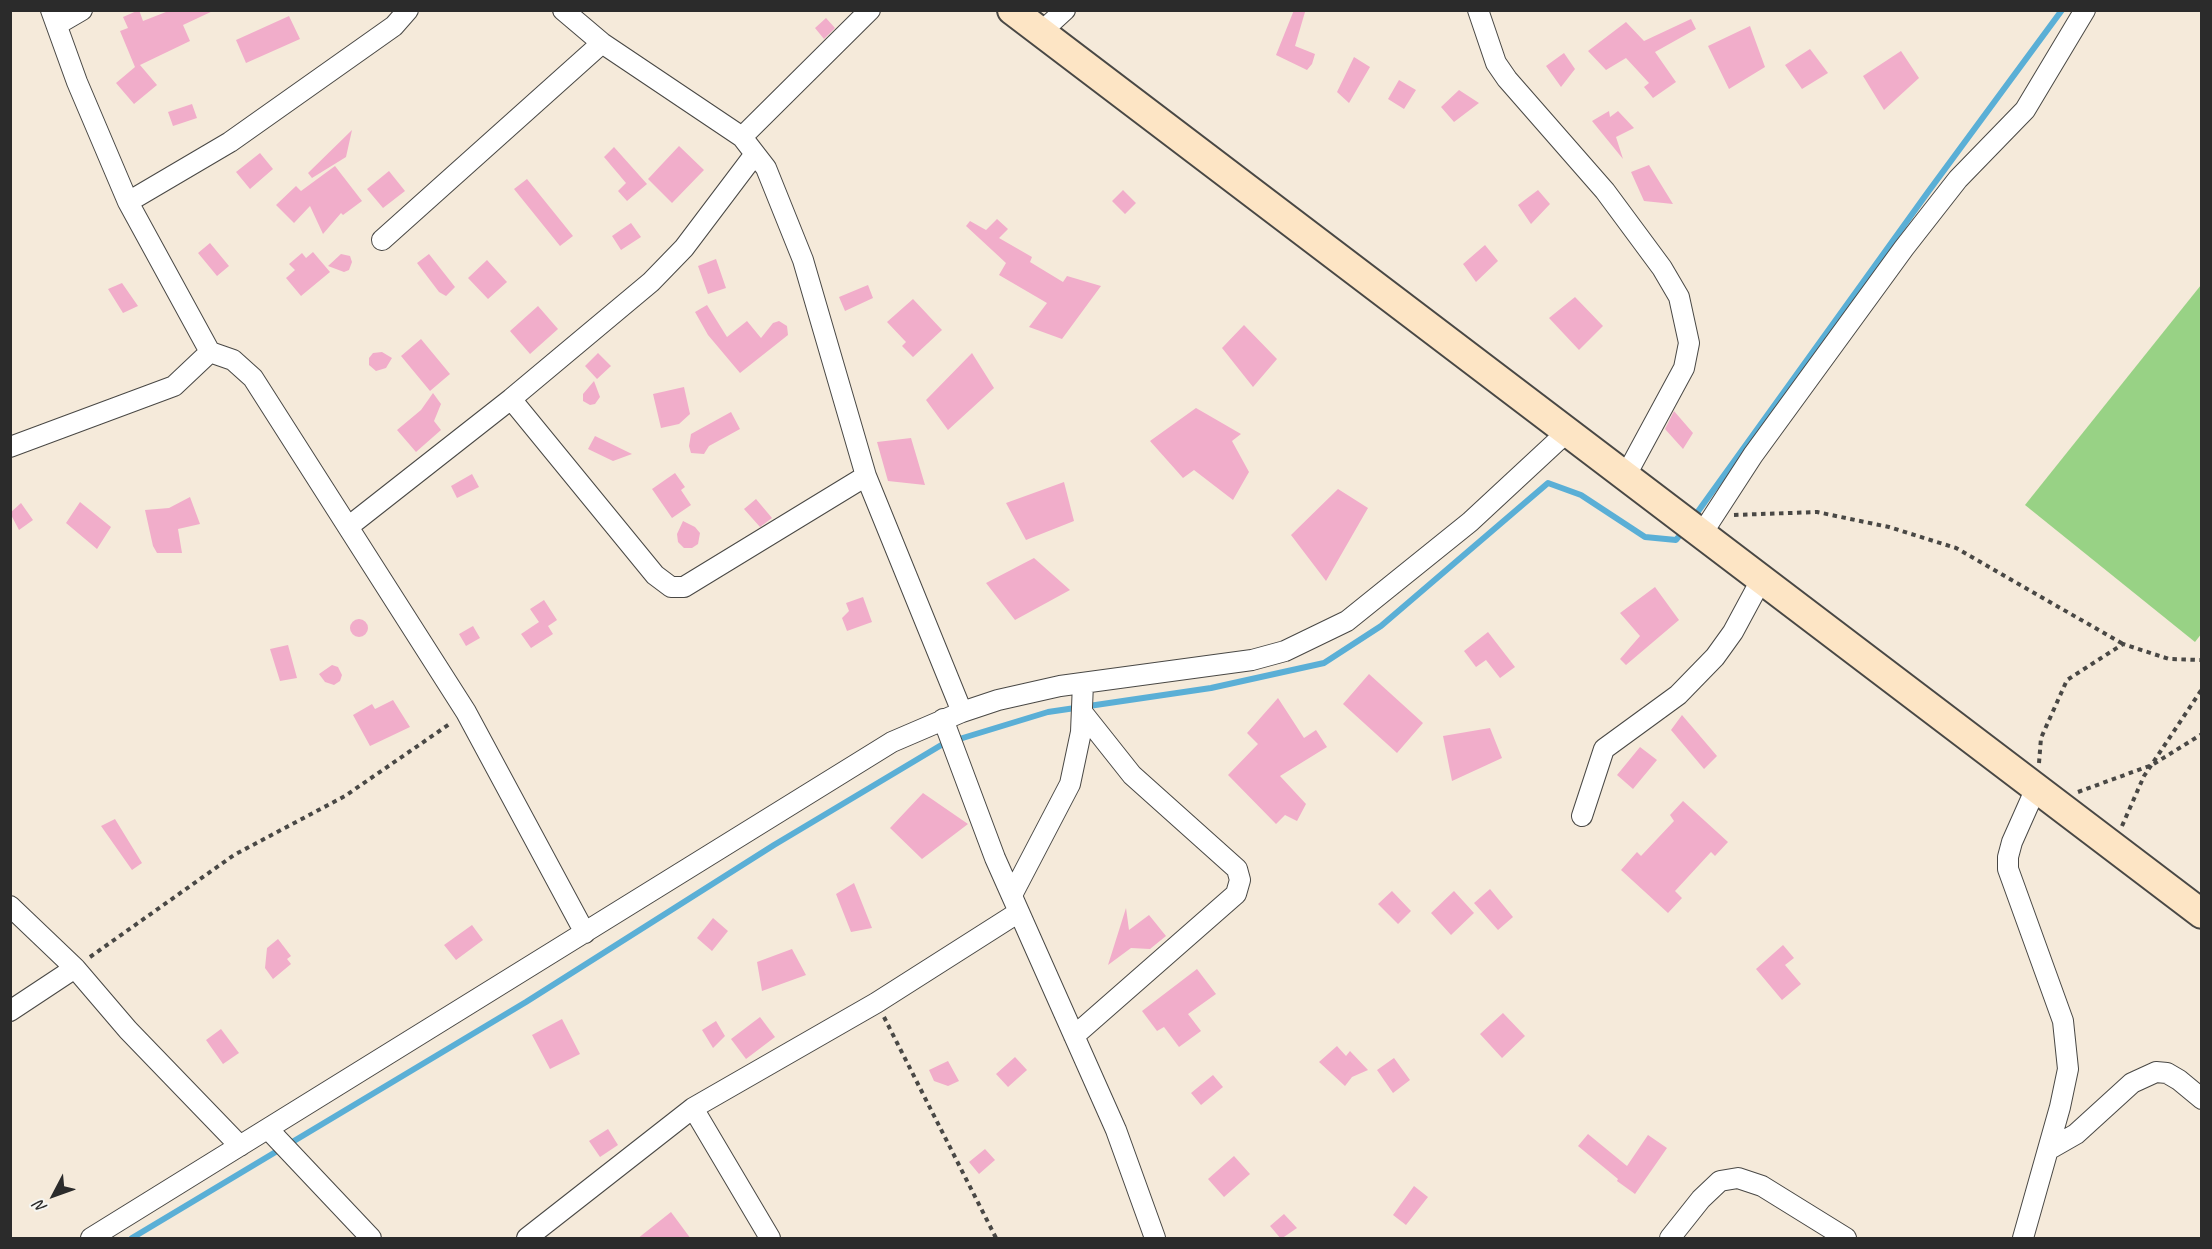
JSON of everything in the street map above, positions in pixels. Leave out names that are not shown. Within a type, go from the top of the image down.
[{"type":"main road","points":[[1012,10],[1442,335],[1625,477],[1708,526],[1761,580],[2202,914]]},
{"type":"street","points":[[82,10],[54,17],[76,82],[128,202],[210,351],[233,360],[254,378],[466,712],[585,933]]},
{"type":"street","points":[[128,202],[230,142],[394,26],[408,10]]},
{"type":"street","points":[[562,10],[602,43],[742,137],[766,168],[802,261],[866,476],[962,712]]},
{"type":"street","points":[[742,137],[870,10]]},
{"type":"street","points":[[1040,33],[1065,10]]},
{"type":"street","points":[[1478,10],[1496,63],[1507,79],[1605,191],[1662,268],[1679,297],[1689,343],[1684,368],[1625,477]]},
{"type":"street","points":[[1708,526],[1753,455],[1904,248],[1958,179],[2025,110],[2085,10]]},
{"type":"street","points":[[382,240],[602,43]]},
{"type":"street","points":[[348,527],[511,399],[651,282],[684,248],[755,154]]},
{"type":"street","points":[[10,447],[174,386],[210,351]]},
{"type":"street","points":[[511,399],[655,575],[671,587],[684,587],[866,476]]},
{"type":"street","points":[[91,1239],[892,742],[943,719],[998,700],[1083,683],[1251,660],[1285,651],[1324,633],[1369,605],[1428,557],[1567,432]]},
{"type":"street","points":[[1582,816],[1604,749],[1678,695],[1715,657],[1733,632],[1761,580]]},
{"type":"street","points":[[527,1239],[693,1108],[876,1003],[1015,903],[1070,784],[1082,732],[1083,683]]},
{"type":"street","points":[[1074,1036],[1236,894],[1240,880],[1237,869],[1132,775],[1082,712]]},
{"type":"street","points":[[943,719],[1015,903],[1116,1130],[1155,1239]]},
{"type":"street","points":[[2023,1239],[2061,1107],[2067,1069],[2067,1046],[2063,1021],[2012,882],[2008,857],[2045,795]]},
{"type":"street","points":[[10,906],[75,968],[128,1030],[240,1146]]},
{"type":"street","points":[[10,1011],[75,968]]},
{"type":"street","points":[[2048,1150],[2076,1134],[2132,1083],[2156,1072],[2173,1077],[2202,1099]]},
{"type":"street","points":[[693,1108],[770,1239]]},
{"type":"street","points":[[268,1129],[371,1239]]},
{"type":"street","points":[[1670,1239],[1701,1199],[1720,1181],[1738,1178],[1762,1186],[1846,1239]]},
{"type":"path","points":[[1708,526],[1817,512],[1889,527],[1956,548],[2123,644],[2169,659],[2202,660]]},
{"type":"path","points":[[2123,644],[2067,680],[2041,738],[2045,795],[2152,765],[2202,734]]},
{"type":"path","points":[[2113,847],[2152,765],[2202,689]]},
{"type":"path","points":[[75,968],[234,855],[345,796],[466,712]]},
{"type":"path","points":[[876,1003],[996,1239]]},
{"type":"green space","points":[[2201,285],[2202,633],[2195,642],[2025,505]]},
{"type":"building","points":[[139,10],[143,21],[171,10],[215,10],[183,25],[190,41],[140,65],[157,85],[134,104],[116,83],[135,67],[120,31],[128,28],[123,17]]},
{"type":"building","points":[[1294,10],[1305,12],[1295,46],[1315,54],[1307,70],[1276,55]]},
{"type":"building","points":[[289,16],[300,39],[246,63],[236,40]]},
{"type":"building","points":[[826,18],[835,28],[824,39],[815,28]]},
{"type":"building","points":[[1691,19],[1696,29],[1655,52],[1676,82],[1653,98],[1644,87],[1649,83],[1626,58],[1606,70],[1588,51],[1626,22],[1644,41]]},
{"type":"building","points":[[1750,26],[1765,67],[1729,89],[1708,46]]},
{"type":"building","points":[[1810,49],[1828,73],[1802,89],[1785,65]]},
{"type":"building","points":[[1901,51],[1919,78],[1884,110],[1863,76]]},
{"type":"building","points":[[1564,53],[1575,69],[1561,87],[1546,66]]},
{"type":"building","points":[[1354,57],[1370,67],[1349,103],[1337,92]]},
{"type":"building","points":[[1399,80],[1416,90],[1404,109],[1388,99]]},
{"type":"building","points":[[1459,90],[1479,103],[1454,122],[1441,107]]},
{"type":"building","points":[[192,104],[197,118],[173,126],[168,112]]},
{"type":"building","points":[[1609,111],[1610,117],[1618,111],[1634,128],[1616,137],[1623,159],[1592,121]]},
{"type":"building","points":[[352,130],[346,157],[312,178],[308,173]]},
{"type":"building","points":[[679,146],[704,170],[672,203],[648,179]]},
{"type":"building","points":[[614,147],[647,184],[627,201],[618,191],[626,183],[604,157]]},
{"type":"building","points":[[260,153],[273,169],[250,189],[236,172]]},
{"type":"building","points":[[1649,165],[1673,204],[1644,201],[1631,172]]},
{"type":"building","points":[[335,166],[362,201],[343,215],[341,213],[323,234],[310,206],[294,223],[276,205],[296,186],[301,191]]},
{"type":"building","points":[[389,171],[405,191],[383,208],[367,189]]},
{"type":"building","points":[[527,179],[573,236],[560,246],[514,189]]},
{"type":"building","points":[[1123,190],[1136,203],[1125,214],[1112,201]]},
{"type":"building","points":[[1538,190],[1550,204],[1531,224],[1518,205]]},
{"type":"building","points":[[997,219],[1008,229],[999,238],[1032,257],[1030,262],[1063,282],[1067,276],[1101,286],[1062,339],[1029,327],[1047,303],[999,275],[1006,263],[966,226],[970,221],[986,230]]},
{"type":"building","points":[[631,223],[641,237],[621,250],[612,236]]},
{"type":"building","points":[[210,243],[229,266],[217,276],[198,253]]},
{"type":"building","points":[[1485,245],[1498,261],[1476,282],[1463,264]]},
{"type":"building","points":[[313,252],[330,272],[301,296],[286,278],[295,270],[289,264],[302,253],[306,258]]},
{"type":"building","points":[[341,254],[350,256],[352,262],[349,270],[344,272],[328,266]]},
{"type":"building","points":[[429,254],[455,287],[446,296],[439,292],[417,263]]},
{"type":"building","points":[[716,259],[726,288],[708,294],[698,266]]},
{"type":"building","points":[[487,260],[507,282],[488,299],[468,278]]},
{"type":"building","points":[[122,283],[138,306],[123,313],[108,289]]},
{"type":"building","points":[[868,285],[873,298],[845,311],[839,297]]},
{"type":"building","points":[[1575,297],[1603,326],[1579,350],[1549,318]]},
{"type":"building","points":[[913,299],[942,330],[913,357],[902,346],[906,342],[887,322]]},
{"type":"building","points":[[707,305],[727,337],[747,321],[761,338],[773,323],[779,321],[787,326],[788,335],[740,373],[708,335],[695,312]]},
{"type":"building","points":[[538,306],[558,329],[530,354],[510,331]]},
{"type":"building","points":[[1244,325],[1277,359],[1253,387],[1222,348]]},
{"type":"building","points":[[421,339],[450,374],[430,391],[401,356]]},
{"type":"building","points":[[382,352],[392,358],[386,368],[376,371],[369,365],[369,358],[373,353]]},
{"type":"building","points":[[598,353],[611,366],[597,379],[585,366]]},
{"type":"building","points":[[972,353],[994,388],[948,430],[926,400]]},
{"type":"building","points":[[594,381],[600,397],[595,404],[590,405],[583,401],[583,394]]},
{"type":"building","points":[[684,387],[690,414],[679,424],[661,428],[653,394]]},
{"type":"building","points":[[433,393],[441,404],[434,421],[441,430],[416,452],[397,430],[421,410]]},
{"type":"building","points":[[1196,408],[1241,434],[1232,441],[1249,472],[1233,500],[1194,470],[1183,478],[1150,441]]},
{"type":"building","points":[[1674,411],[1693,433],[1683,449],[1665,429]]},
{"type":"building","points":[[731,412],[740,429],[709,446],[704,454],[691,453],[689,446],[691,434]]},
{"type":"building","points":[[595,436],[632,454],[613,461],[588,449]]},
{"type":"building","points":[[911,438],[925,485],[888,481],[877,442]]},
{"type":"building","points":[[675,473],[685,487],[681,490],[691,505],[672,518],[652,489]]},
{"type":"building","points":[[472,474],[479,487],[457,498],[451,486]]},
{"type":"building","points":[[1064,482],[1074,521],[1026,540],[1006,503]]},
{"type":"building","points":[[1338,489],[1368,508],[1326,581],[1291,535]]},
{"type":"building","points":[[190,497],[200,524],[178,529],[182,553],[157,553],[153,546],[145,510],[169,508]]},
{"type":"building","points":[[756,499],[772,518],[760,527],[744,509]]},
{"type":"building","points":[[80,502],[111,527],[97,549],[66,523]]},
{"type":"building","points":[[21,503],[33,520],[19,530],[10,513]]},
{"type":"building","points":[[683,521],[695,527],[700,533],[698,544],[692,548],[684,548],[678,542],[677,534]]},
{"type":"building","points":[[1034,558],[1070,590],[1015,620],[986,583]]},
{"type":"building","points":[[1655,587],[1679,620],[1626,665],[1620,659],[1640,636],[1620,613]]},
{"type":"building","points":[[863,597],[872,622],[847,631],[842,618],[849,611],[846,603]]},
{"type":"building","points":[[544,600],[557,620],[548,626],[553,634],[531,648],[521,634],[539,622],[530,609]]},
{"type":"building","points":[[359,619],[365,622],[368,628],[365,634],[359,637],[353,634],[350,628],[353,622]]},
{"type":"building","points":[[473,626],[480,638],[466,646],[459,634]]},
{"type":"building","points":[[1488,632],[1515,667],[1500,678],[1486,660],[1476,667],[1464,651]]},
{"type":"building","points":[[288,645],[297,678],[280,681],[270,649]]},
{"type":"building","points":[[332,665],[338,667],[342,675],[340,681],[334,685],[325,682],[319,674]]},
{"type":"building","points":[[1369,674],[1423,723],[1397,753],[1343,704]]},
{"type":"building","points":[[1278,698],[1304,738],[1316,730],[1327,747],[1280,776],[1306,804],[1297,821],[1285,815],[1276,824],[1228,775],[1258,744],[1247,733]]},
{"type":"building","points":[[393,700],[410,727],[370,746],[353,715],[372,704],[375,709]]},
{"type":"building","points":[[1682,715],[1717,756],[1704,769],[1671,730]]},
{"type":"building","points":[[1490,728],[1502,758],[1452,781],[1443,736]]},
{"type":"building","points":[[1640,747],[1657,760],[1633,789],[1617,775]]},
{"type":"building","points":[[923,793],[968,824],[922,859],[890,828]]},
{"type":"building","points":[[1683,801],[1728,842],[1715,856],[1711,852],[1675,891],[1682,898],[1668,913],[1621,870],[1637,852],[1641,856],[1674,821],[1670,815]]},
{"type":"building","points":[[115,819],[142,863],[132,870],[101,826]]},
{"type":"building","points":[[854,883],[872,928],[851,932],[836,894]]},
{"type":"building","points":[[1490,889],[1513,917],[1498,930],[1474,903]]},
{"type":"building","points":[[1392,891],[1411,911],[1398,924],[1378,904]]},
{"type":"building","points":[[1454,891],[1474,913],[1451,935],[1431,913]]},
{"type":"building","points":[[1126,908],[1129,930],[1149,915],[1166,936],[1150,949],[1131,948],[1108,965]]},
{"type":"building","points":[[713,918],[728,931],[712,951],[697,938]]},
{"type":"building","points":[[472,925],[483,940],[456,960],[444,945]]},
{"type":"building","points":[[278,939],[291,956],[287,959],[291,964],[273,979],[265,968],[267,948]]},
{"type":"building","points":[[1783,945],[1794,958],[1785,965],[1801,984],[1782,1000],[1756,969]]},
{"type":"building","points":[[792,949],[806,975],[762,991],[757,962]]},
{"type":"building","points":[[1197,969],[1216,994],[1188,1014],[1201,1031],[1179,1047],[1164,1027],[1157,1031],[1142,1011]]},
{"type":"building","points":[[1503,1013],[1525,1036],[1502,1058],[1480,1034]]},
{"type":"building","points":[[760,1017],[775,1037],[746,1059],[731,1039]]},
{"type":"building","points":[[562,1019],[580,1054],[550,1069],[532,1035]]},
{"type":"building","points":[[716,1021],[725,1036],[713,1048],[702,1030]]},
{"type":"building","points":[[221,1029],[239,1053],[223,1064],[206,1040]]},
{"type":"building","points":[[1337,1046],[1346,1056],[1350,1051],[1368,1070],[1352,1077],[1345,1086],[1319,1062]]},
{"type":"building","points":[[1015,1057],[1027,1070],[1008,1087],[996,1074]]},
{"type":"building","points":[[1394,1058],[1410,1080],[1393,1093],[1377,1070]]},
{"type":"building","points":[[948,1061],[959,1081],[948,1086],[934,1081],[929,1070]]},
{"type":"building","points":[[1213,1075],[1223,1087],[1201,1105],[1191,1093]]},
{"type":"building","points":[[608,1129],[618,1145],[600,1157],[589,1141]]},
{"type":"building","points":[[1588,1134],[1627,1166],[1648,1135],[1667,1148],[1635,1194],[1578,1146]]},
{"type":"building","points":[[985,1149],[995,1160],[979,1174],[969,1162]]},
{"type":"building","points":[[1234,1156],[1250,1174],[1224,1197],[1208,1179]]},
{"type":"building","points":[[1414,1186],[1428,1197],[1406,1225],[1393,1215]]},
{"type":"building","points":[[671,1212],[691,1239],[637,1239]]},
{"type":"building","points":[[1284,1214],[1297,1228],[1281,1239],[1270,1226]]},
{"type":"waterway","points":[[1694,517],[2062,10]]},
{"type":"waterway","points":[[132,1238],[526,1002],[774,845],[943,744],[1048,712],[1211,688],[1324,663],[1381,626],[1548,483],[1581,495],[1645,537],[1676,540],[1684,530]]}]
